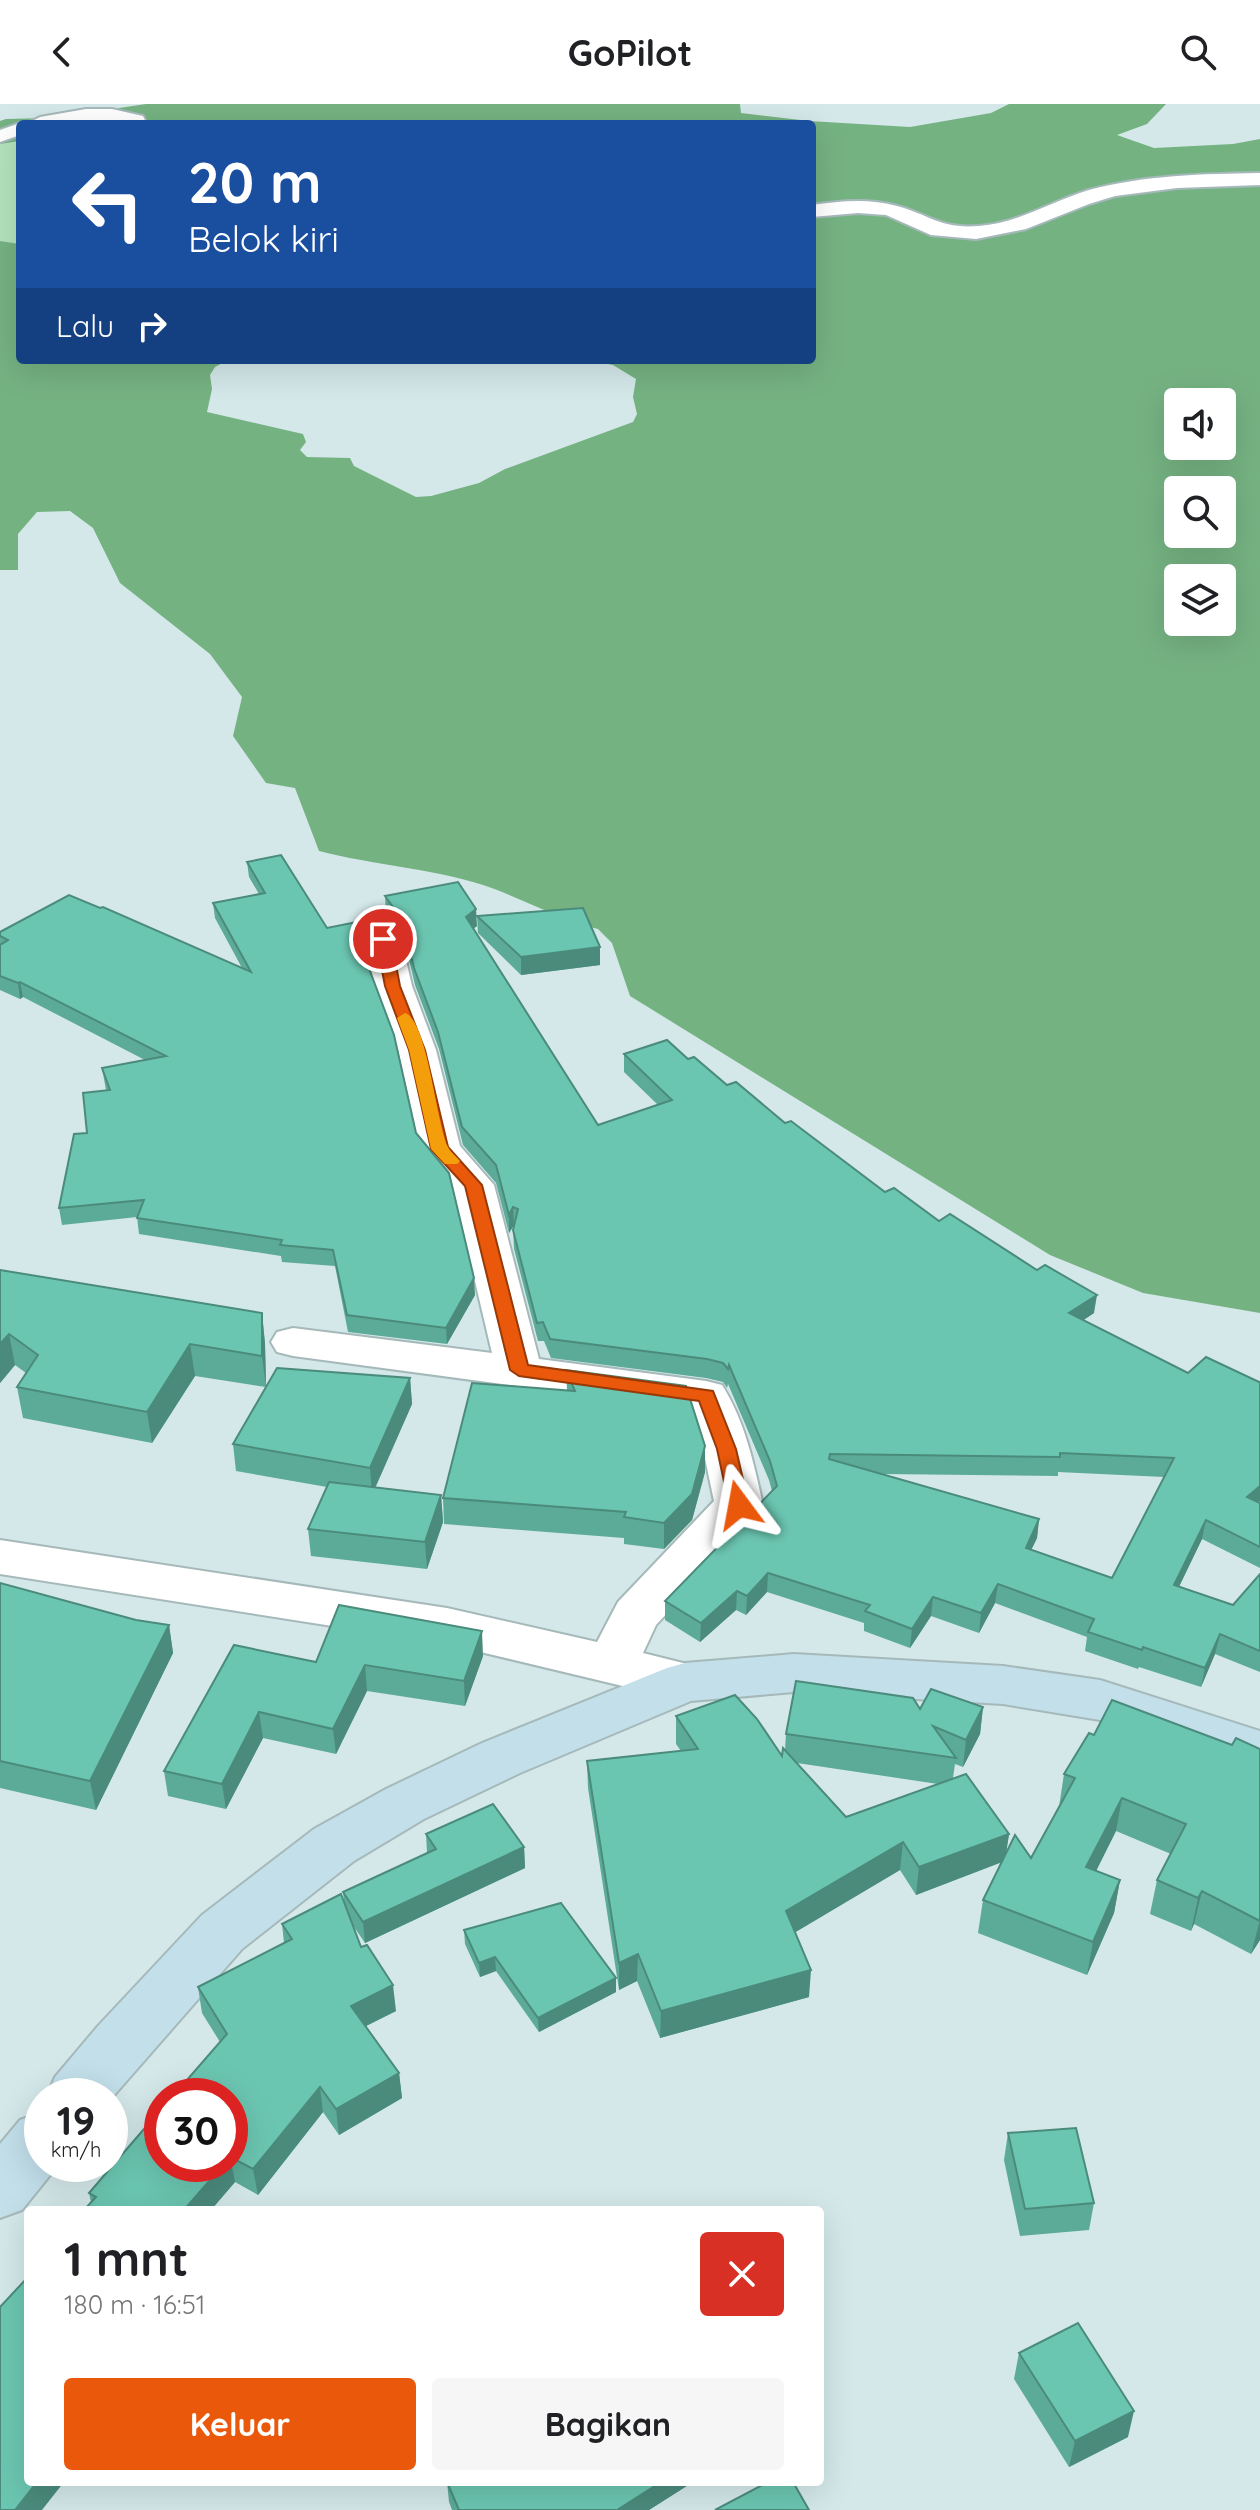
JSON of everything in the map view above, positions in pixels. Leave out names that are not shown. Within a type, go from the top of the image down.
[{"type":"main road","points":[[92,2078],[222,1932],[334,1845],[405,1804],[501,1758],[685,1682],[794,1673],[1003,1685],[1100,1700],[1215,1735],[1260,1753]]},
{"type":"main road","points":[[0,2190],[24,2161]]},
{"type":"street","points":[[63,120],[97,115],[136,120]]},
{"type":"street","points":[[816,211],[858,207],[887,210],[943,232],[981,232],[1027,224],[1070,203],[1128,188],[1171,182],[1260,179]]},
{"type":"street","points":[[383,939],[393,986],[417,1050],[440,1149],[473,1185],[519,1370]]},
{"type":"street","points":[[293,1342],[706,1396],[727,1449],[739,1505],[636,1615],[611,1665]]},
{"type":"street","points":[[0,1557],[447,1626],[685,1682]]},
{"type":"green space","points":[[146,104],[740,104],[741,113],[800,120],[16,120],[16,142],[0,144],[0,121],[6,119],[52,118]]},
{"type":"green space","points":[[1009,104],[1166,104],[1147,124],[1117,135],[1154,148],[1233,144],[1260,139],[1260,1313],[1143,1293],[1050,1255],[630,996],[612,943],[598,929],[463,879],[319,851],[295,788],[266,783],[233,736],[242,697],[210,654],[120,583],[93,528],[70,511],[37,512],[18,534],[18,570],[0,570],[0,241],[16,243],[16,364],[221,364],[210,375],[212,389],[207,412],[303,434],[306,442],[300,450],[307,457],[350,458],[354,466],[416,497],[479,483],[505,469],[633,422],[637,414],[633,397],[636,379],[608,364],[816,364],[816,121],[910,127],[991,113]]},
{"type":"green space","points":[[16,142],[16,243],[0,241],[0,144]]},
{"type":"building","points":[[281,855],[327,928],[362,921],[370,971],[394,1035],[416,1133],[449,1173],[474,1278],[446,1328],[347,1315],[333,1250],[280,1245],[282,1240],[137,1218],[144,1200],[59,1208],[74,1134],[87,1133],[83,1093],[110,1090],[102,1068],[166,1056],[20,982],[0,976],[0,945],[8,940],[0,936],[0,932],[69,895],[251,972],[213,903],[265,893],[247,862]]},
{"type":"building","points":[[458,882],[476,909],[466,917],[598,1125],[672,1100],[624,1054],[667,1040],[688,1059],[694,1057],[727,1085],[736,1082],[785,1123],[791,1121],[885,1192],[894,1188],[939,1221],[950,1214],[1037,1270],[1045,1265],[1097,1295],[1069,1313],[1188,1373],[1206,1357],[1260,1382],[1260,1486],[1247,1497],[1260,1503],[1260,1547],[1206,1520],[1174,1585],[1233,1605],[1260,1574],[1260,1651],[1220,1634],[1205,1668],[1088,1632],[1094,1619],[998,1584],[981,1613],[933,1597],[912,1629],[865,1611],[870,1605],[768,1573],[747,1596],[737,1591],[701,1623],[665,1601],[777,1486],[770,1461],[729,1365],[728,1369],[723,1363],[707,1359],[550,1339],[543,1322],[537,1323],[513,1230],[518,1209],[513,1207],[509,1215],[496,1165],[462,1127],[438,1032],[414,968],[403,921],[385,896]],"holes":[[[1060,1453],[1174,1458],[1112,1578],[1026,1548],[1039,1519],[829,1459],[830,1454],[1060,1457]]]},
{"type":"building","points":[[583,908],[600,947],[521,957],[477,916]]},
{"type":"building","points":[[0,1270],[262,1313],[262,1356],[190,1344],[147,1412],[17,1387],[38,1355],[9,1334],[0,1344]]},
{"type":"building","points":[[277,1368],[410,1378],[370,1468],[233,1444]]},
{"type":"building","points":[[566,1370],[686,1386],[705,1446],[692,1494],[664,1523],[624,1517],[626,1512],[443,1498],[472,1383],[575,1391]]},
{"type":"building","points":[[329,1482],[441,1495],[425,1542],[308,1529]]},
{"type":"building","points":[[0,1583],[136,1620],[169,1625],[90,1781],[0,1761]]},
{"type":"building","points":[[339,1605],[482,1631],[464,1681],[365,1665],[333,1729],[259,1712],[222,1784],[164,1771],[234,1645],[316,1662]]},
{"type":"building","points":[[796,1681],[913,1698],[920,1709],[931,1689],[983,1707],[966,1740],[933,1726],[956,1758],[786,1734]]},
{"type":"building","points":[[735,1695],[757,1719],[782,1756],[783,1748],[846,1817],[966,1774],[1009,1834],[919,1867],[903,1842],[786,1911],[811,1970],[661,2011],[638,1954],[619,1963],[587,1761],[698,1749],[676,1716]]},
{"type":"building","points":[[1112,1700],[1232,1745],[1236,1738],[1260,1749],[1260,1921],[1202,1891],[1198,1898],[1157,1880],[1186,1824],[1122,1798],[1086,1867],[1120,1880],[1093,1942],[983,1900],[1015,1835],[1031,1858],[1075,1778],[1064,1774],[1089,1733],[1094,1735]]},
{"type":"building","points":[[493,1804],[524,1847],[363,1922],[343,1892],[436,1849],[426,1834]]},
{"type":"building","points":[[341,1894],[361,1947],[367,1945],[393,1985],[351,2006],[399,2073],[336,2109],[320,2087],[253,2169],[248,2166],[248,2078],[189,2078],[227,2034],[198,1987],[292,1939],[282,1924]]},
{"type":"building","points":[[561,1903],[616,1978],[538,2018],[495,1957],[479,1963],[464,1930]]},
{"type":"building","points":[[1076,2128],[1094,2203],[1025,2209],[1008,2133]]},
{"type":"building","points":[[144,2129],[144,2182],[208,2182],[187,2206],[88,2206],[96,2197],[89,2193],[98,2182],[128,2182],[128,2148]]},
{"type":"building","points":[[24,2281],[24,2486],[34,2486],[15,2510],[0,2510],[0,2307]]},
{"type":"building","points":[[1078,2323],[1134,2411],[1075,2441],[1019,2353]]},
{"type":"building","points":[[449,2486],[655,2486],[617,2510],[459,2510]]},
{"type":"building","points":[[760,2486],[795,2486],[809,2510],[715,2510]]},
{"type":"slow traffic","points":[[405,1018],[417,1050],[440,1149],[451,1161]]},
{"type":"route","points":[[383,939],[393,986],[417,1050],[440,1149],[473,1185],[519,1370],[706,1396],[727,1449],[739,1505]]}]
